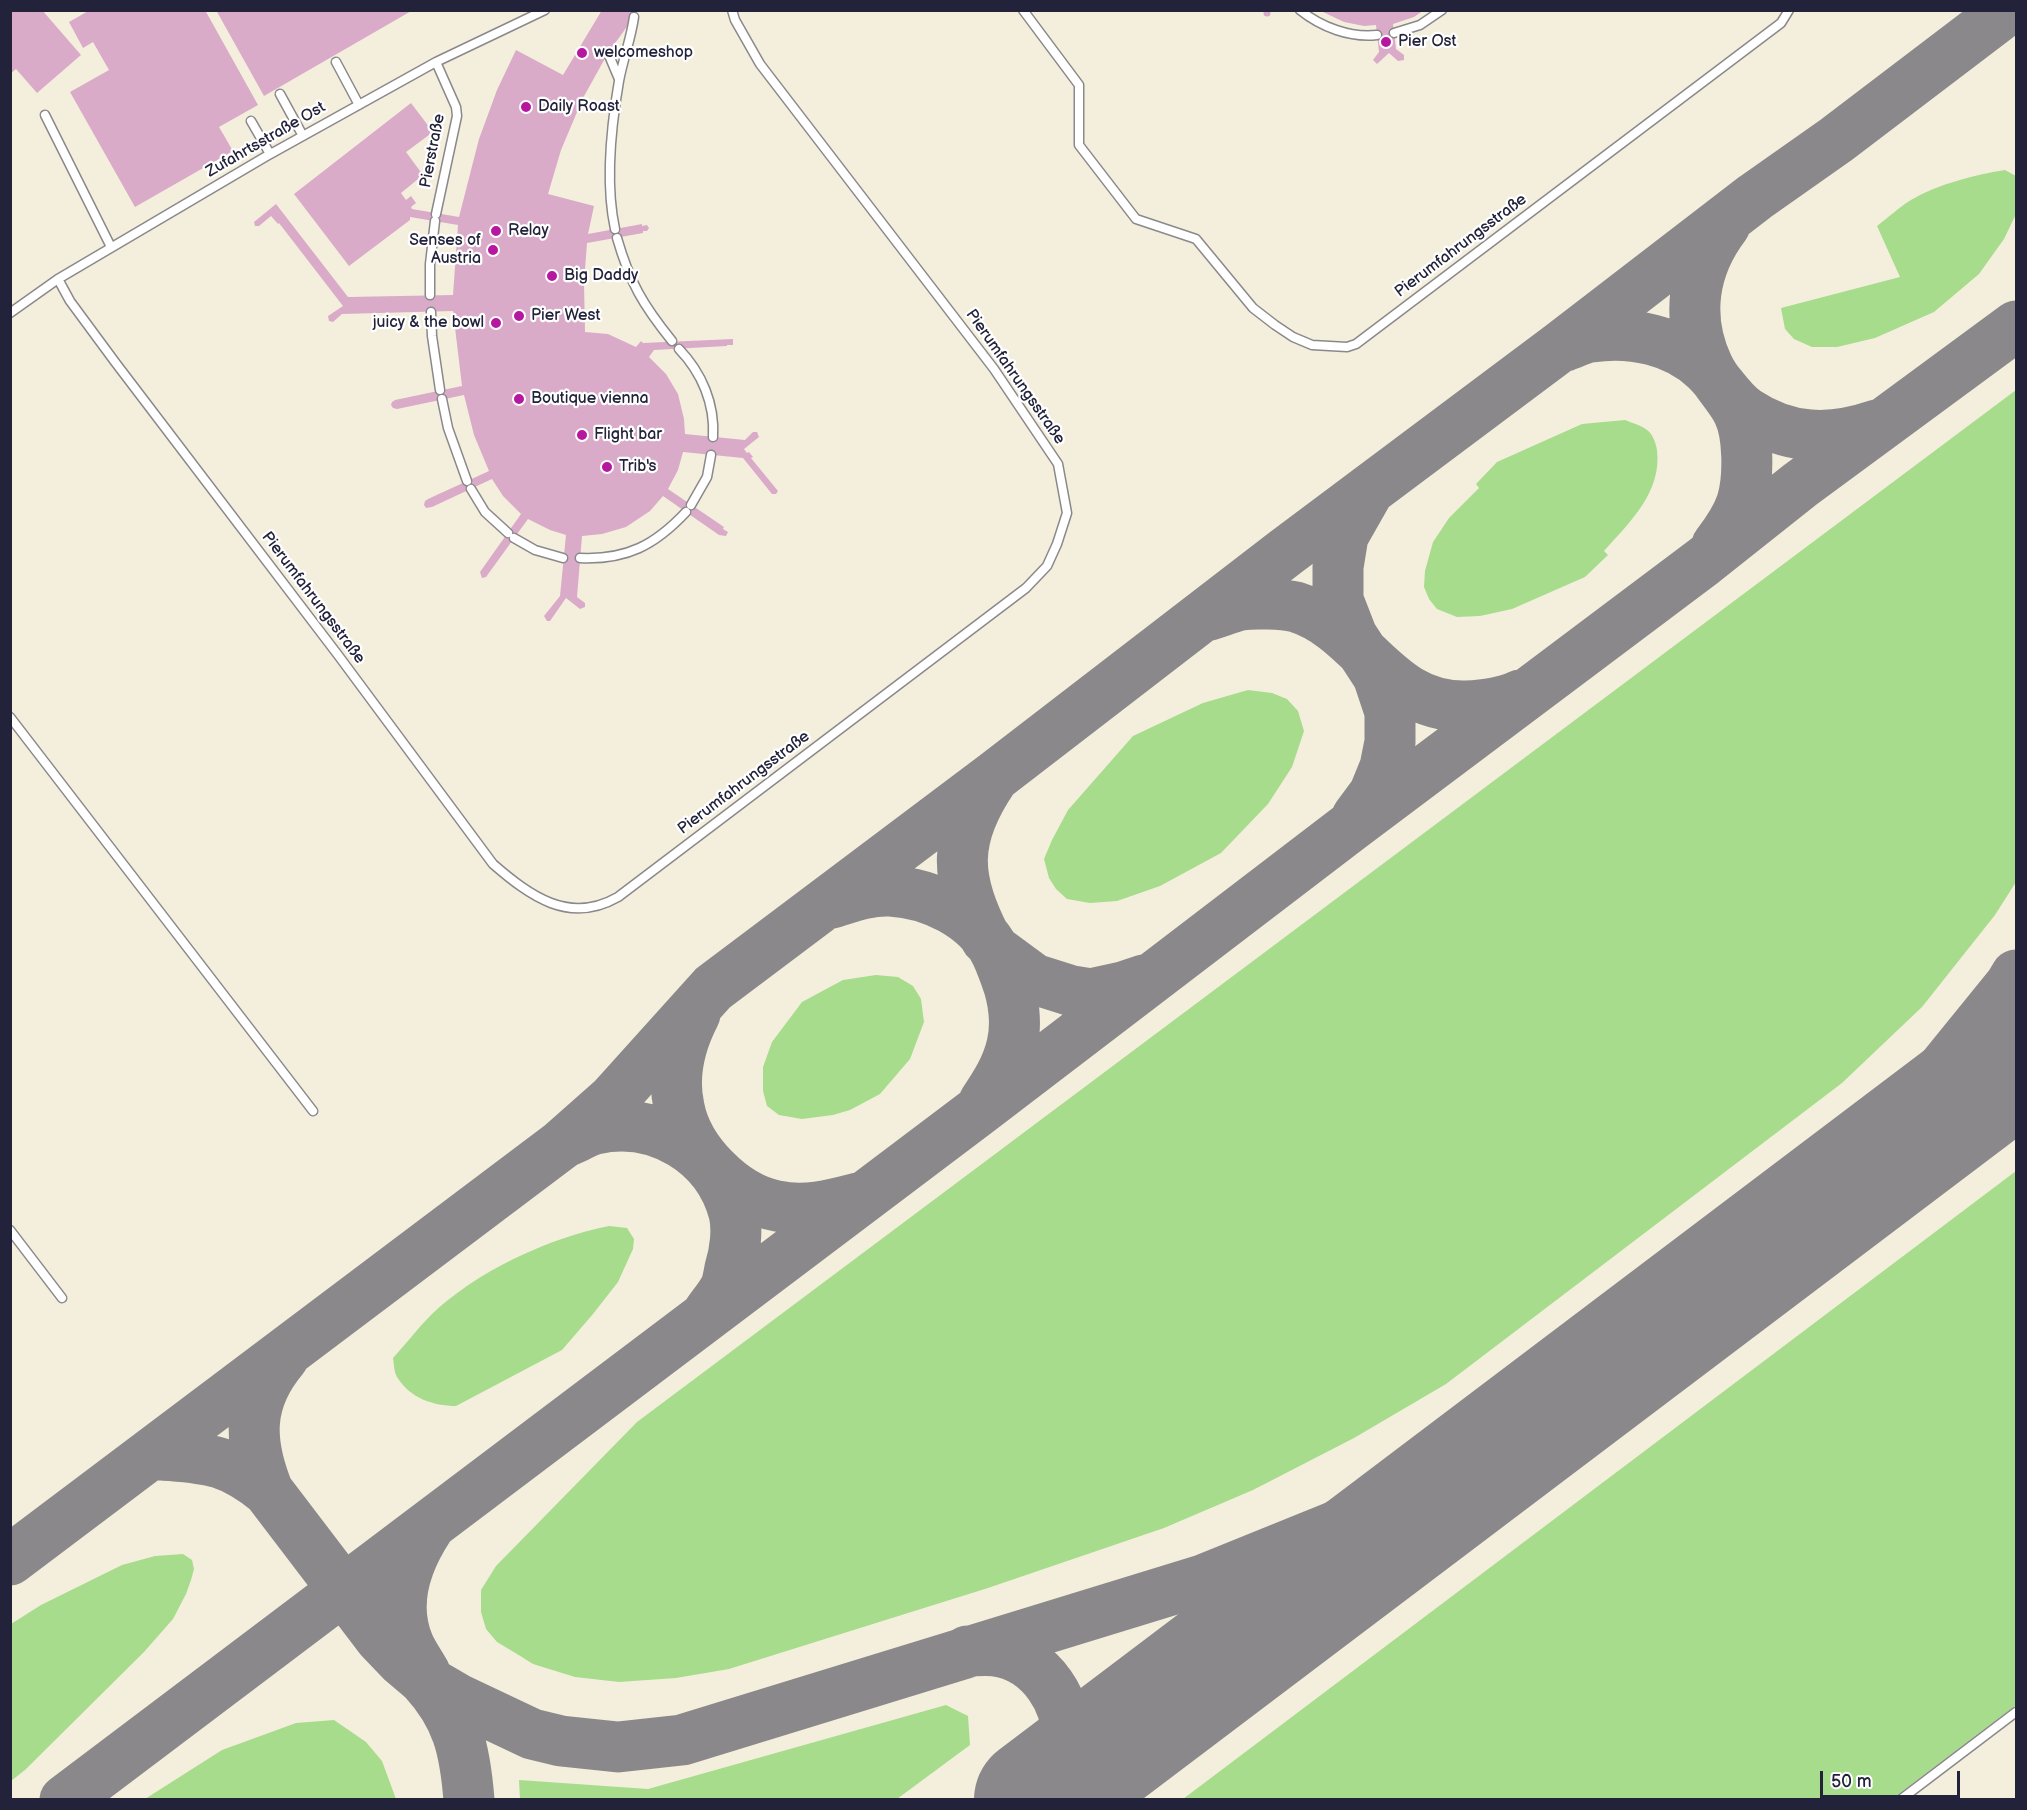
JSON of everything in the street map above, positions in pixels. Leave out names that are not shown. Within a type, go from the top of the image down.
[{"type":"lane","name":"Zufahrtsstraße Ost","points":[[10,313],[58,279],[270,154],[436,62],[545,10]]},
{"type":"lane","name":"Pierumfahrungsstraße","points":[[58,279],[70,301],[115,362],[338,655],[493,864],[520,887],[556,905],[578,908],[607,903],[618,897],[1026,588],[1047,566],[1067,513],[1058,464],[994,369],[760,64],[735,20],[732,10]]},
{"type":"lane","name":"Pierumfahrungsstraße","points":[[1023,10],[1079,84],[1079,145],[1136,219],[1196,239],[1253,308],[1293,337],[1312,345],[1347,347],[1356,344],[1781,23],[1789,10]]},
{"type":"lane","points":[[1300,10],[1321,24],[1337,30],[1353,34],[1377,35]]},
{"type":"lane","points":[[1394,33],[1420,25],[1442,10]]},
{"type":"lane","points":[[634,17],[619,80],[609,195],[616,234],[634,288],[648,311],[672,341]]},
{"type":"lane","points":[[608,53],[619,80]]},
{"type":"lane","points":[[336,62],[359,105]]},
{"type":"lane","name":"Pierstraße","points":[[430,295],[430,264],[436,217],[457,116],[456,107],[436,62]]},
{"type":"lane","points":[[280,94],[303,136]]},
{"type":"lane","points":[[45,115],[111,247]]},
{"type":"lane","points":[[251,121],[270,154]]},
{"type":"lane","points":[[431,312],[432,336],[448,428],[469,485],[485,512],[511,535],[535,550],[563,558]]},
{"type":"lane","points":[[679,349],[698,373],[708,394],[712,410],[713,437]]},
{"type":"lane","points":[[580,558],[596,559],[624,555],[669,531],[689,508],[707,477],[711,455]]},
{"type":"lane","points":[[10,717],[313,1111]]},
{"type":"lane","points":[[10,1230],[62,1298]]},
{"type":"lane","points":[[1900,1800],[2016,1712]]},
{"type":"green space","points":[[2005,170],[2016,176],[2016,214],[2004,239],[1979,274],[1934,312],[1875,338],[1837,347],[1812,347],[1794,339],[1785,329],[1781,308],[1900,277],[1877,226],[1902,206],[1944,185]]},
{"type":"green space","points":[[2016,390],[2016,882],[1995,915],[1922,1007],[1842,1083],[1446,1384],[1354,1438],[1253,1490],[1164,1528],[988,1588],[729,1669],[676,1678],[619,1682],[575,1677],[533,1664],[497,1642],[486,1629],[481,1612],[481,1590],[496,1566],[637,1422]]},
{"type":"green space","points":[[1625,420],[1642,427],[1651,434],[1657,448],[1657,465],[1649,493],[1634,517],[1604,551],[1608,555],[1585,577],[1512,609],[1480,616],[1457,617],[1437,609],[1429,599],[1424,587],[1425,571],[1433,542],[1449,518],[1479,488],[1476,484],[1497,462],[1582,424]]},
{"type":"green space","points":[[1248,690],[1272,693],[1287,699],[1298,711],[1304,731],[1292,767],[1268,804],[1221,853],[1160,886],[1117,901],[1090,903],[1067,899],[1056,889],[1049,878],[1044,859],[1052,840],[1068,810],[1133,736],[1203,703]]},
{"type":"green space","points":[[876,975],[898,977],[913,986],[921,999],[924,1022],[910,1059],[880,1094],[850,1110],[802,1119],[779,1115],[767,1106],[763,1091],[763,1067],[772,1042],[802,1002],[843,980]]},
{"type":"green space","points":[[2016,1171],[2016,1705],[1892,1799],[1183,1799]]},
{"type":"green space","points":[[609,1226],[627,1228],[634,1239],[633,1249],[618,1282],[562,1350],[456,1406],[423,1399],[402,1384],[396,1375],[393,1358],[425,1321],[448,1300],[490,1271],[537,1248]]},
{"type":"green space","points":[[183,1554],[192,1560],[194,1569],[186,1594],[173,1619],[144,1652],[25,1770],[11,1781],[11,1624],[41,1605],[122,1565],[155,1556]]},
{"type":"green space","points":[[946,1705],[968,1716],[970,1745],[897,1799],[520,1799],[519,1780],[648,1789]]},
{"type":"green space","points":[[334,1720],[366,1742],[382,1761],[396,1799],[145,1799],[222,1750],[296,1723]]},
{"type":"building","points":[[1267,9],[1271,13],[1267,17],[1263,13]]},
{"type":"building","points":[[10,10],[42,10],[81,55],[37,93],[16,69],[10,74]]},
{"type":"building","points":[[90,10],[205,10],[258,105],[219,127],[233,151],[135,207],[70,92],[109,70],[93,42],[83,48],[69,22]]},
{"type":"building","points":[[216,10],[413,10],[264,96]]},
{"type":"building","name":"Pier West","points":[[602,10],[639,10],[608,53],[583,98],[561,150],[548,194],[594,206],[588,234],[642,224],[649,228],[643,233],[587,243],[584,283],[585,332],[608,334],[636,347],[641,341],[643,343],[733,339],[733,345],[654,350],[649,357],[666,374],[678,394],[685,434],[745,440],[753,432],[757,432],[759,437],[744,449],[747,453],[749,452],[753,457],[751,458],[778,491],[772,494],[743,458],[683,452],[678,470],[668,489],[724,527],[723,529],[728,532],[726,536],[719,535],[663,496],[650,511],[626,527],[602,534],[582,536],[577,597],[585,603],[585,607],[580,609],[566,598],[550,621],[547,621],[544,616],[560,596],[566,535],[528,519],[486,577],[482,578],[480,572],[521,514],[503,496],[492,479],[432,507],[426,508],[424,505],[428,499],[489,471],[474,435],[464,395],[397,409],[391,405],[395,400],[462,386],[453,311],[342,314],[333,322],[329,321],[328,316],[343,306],[279,223],[271,216],[259,226],[255,226],[254,222],[276,204],[348,297],[453,295],[458,225],[410,217],[410,220],[349,266],[294,194],[411,103],[433,132],[406,152],[423,175],[401,193],[406,200],[411,196],[416,203],[411,207],[412,209],[459,217],[479,139],[497,90],[516,50],[563,75]]},
{"type":"building","name":"Pier Ost","points":[[1319,10],[1424,10],[1414,17],[1393,24],[1396,49],[1404,55],[1404,60],[1398,61],[1389,53],[1377,64],[1373,60],[1379,52],[1376,25],[1364,26],[1344,22]]},
{"type":"taxiway","points":[[10,1560],[561,1145],[613,1099],[713,988],[1755,197],[1836,140],[2007,10]]},
{"type":"taxiway","points":[[1717,545],[1742,502],[1747,469],[1742,421],[1731,400],[1711,372],[1696,329],[1695,311],[1699,275],[1714,241],[1725,225]]},
{"type":"taxiway","points":[[65,1800],[1703,562],[1800,485],[2016,326]]},
{"type":"taxiway","points":[[1565,346],[1606,335],[1637,337],[1667,345],[1681,351],[1706,369],[1746,412],[1762,421],[1794,433],[1843,434],[1877,425]]},
{"type":"taxiway","points":[[1357,817],[1374,794],[1385,767],[1390,742],[1390,712],[1378,676],[1352,636],[1338,600],[1338,567],[1343,536],[1368,492]]},
{"type":"taxiway","points":[[1206,616],[1247,604],[1296,607],[1320,617],[1395,681],[1415,694],[1438,703],[1466,706],[1494,703],[1520,695]]},
{"type":"taxiway","points":[[986,939],[968,897],[962,858],[970,821],[992,780]]},
{"type":"taxiway","points":[[832,903],[861,894],[883,891],[921,896],[951,908],[965,917],[988,940],[1009,986],[1013,1003],[1014,1029],[1007,1061],[984,1102]]},
{"type":"taxiway","points":[[996,951],[1034,979],[1072,991],[1091,994],[1144,980]]},
{"type":"taxiway","points":[[1730,1275],[1928,1086],[2016,975]]},
{"type":"taxiway","points":[[695,1014],[685,1036],[679,1059],[677,1095],[684,1124],[702,1156],[714,1170],[744,1193],[760,1201],[787,1208],[808,1208],[858,1198]]},
{"type":"taxiway","points":[[570,1140],[595,1129],[618,1126],[640,1128],[662,1133],[681,1143],[699,1156],[714,1172],[726,1191],[734,1213],[736,1234],[726,1286],[708,1313]]},
{"type":"taxiway","points":[[283,1358],[271,1374],[257,1406],[254,1438],[261,1473],[268,1491],[380,1638],[422,1678],[458,1699],[532,1734],[561,1741],[618,1747],[682,1740],[1203,1580],[1334,1527],[1462,1462],[1586,1384]]},
{"type":"taxiway","points":[[152,1454],[200,1459],[226,1465],[268,1491]]},
{"type":"taxiway","points":[[425,1673],[411,1648],[404,1629],[401,1598],[408,1569],[429,1527]]},
{"type":"taxiway","points":[[967,1651],[995,1651],[1012,1655],[1039,1673],[1050,1685],[1058,1700],[1067,1732],[1066,1749],[1055,1777],[1035,1800]]},
{"type":"taxiway","points":[[424,1680],[445,1707],[458,1735],[465,1765],[469,1800]]},
{"type":"runway","points":[[1037,1800],[2016,1060]]},
{"type":"place","name":"Pier Ost","points":[[1386,42]]},
{"type":"place","name":"welcomeshop","points":[[582,53]]},
{"type":"place","name":"Daily Roast","points":[[526,107]]},
{"type":"place","name":"Relay","points":[[496,231]]},
{"type":"place","name":"Senses of Austria","points":[[493,250]]},
{"type":"place","name":"Big Daddy","points":[[552,276]]},
{"type":"place","name":"Pier West","points":[[519,316]]},
{"type":"place","name":"juicy & the bowl","points":[[496,323]]},
{"type":"place","name":"Boutique vienna","points":[[519,399]]},
{"type":"place","name":"Flight bar","points":[[582,435]]},
{"type":"place","name":"Trib's","points":[[607,467]]}]
